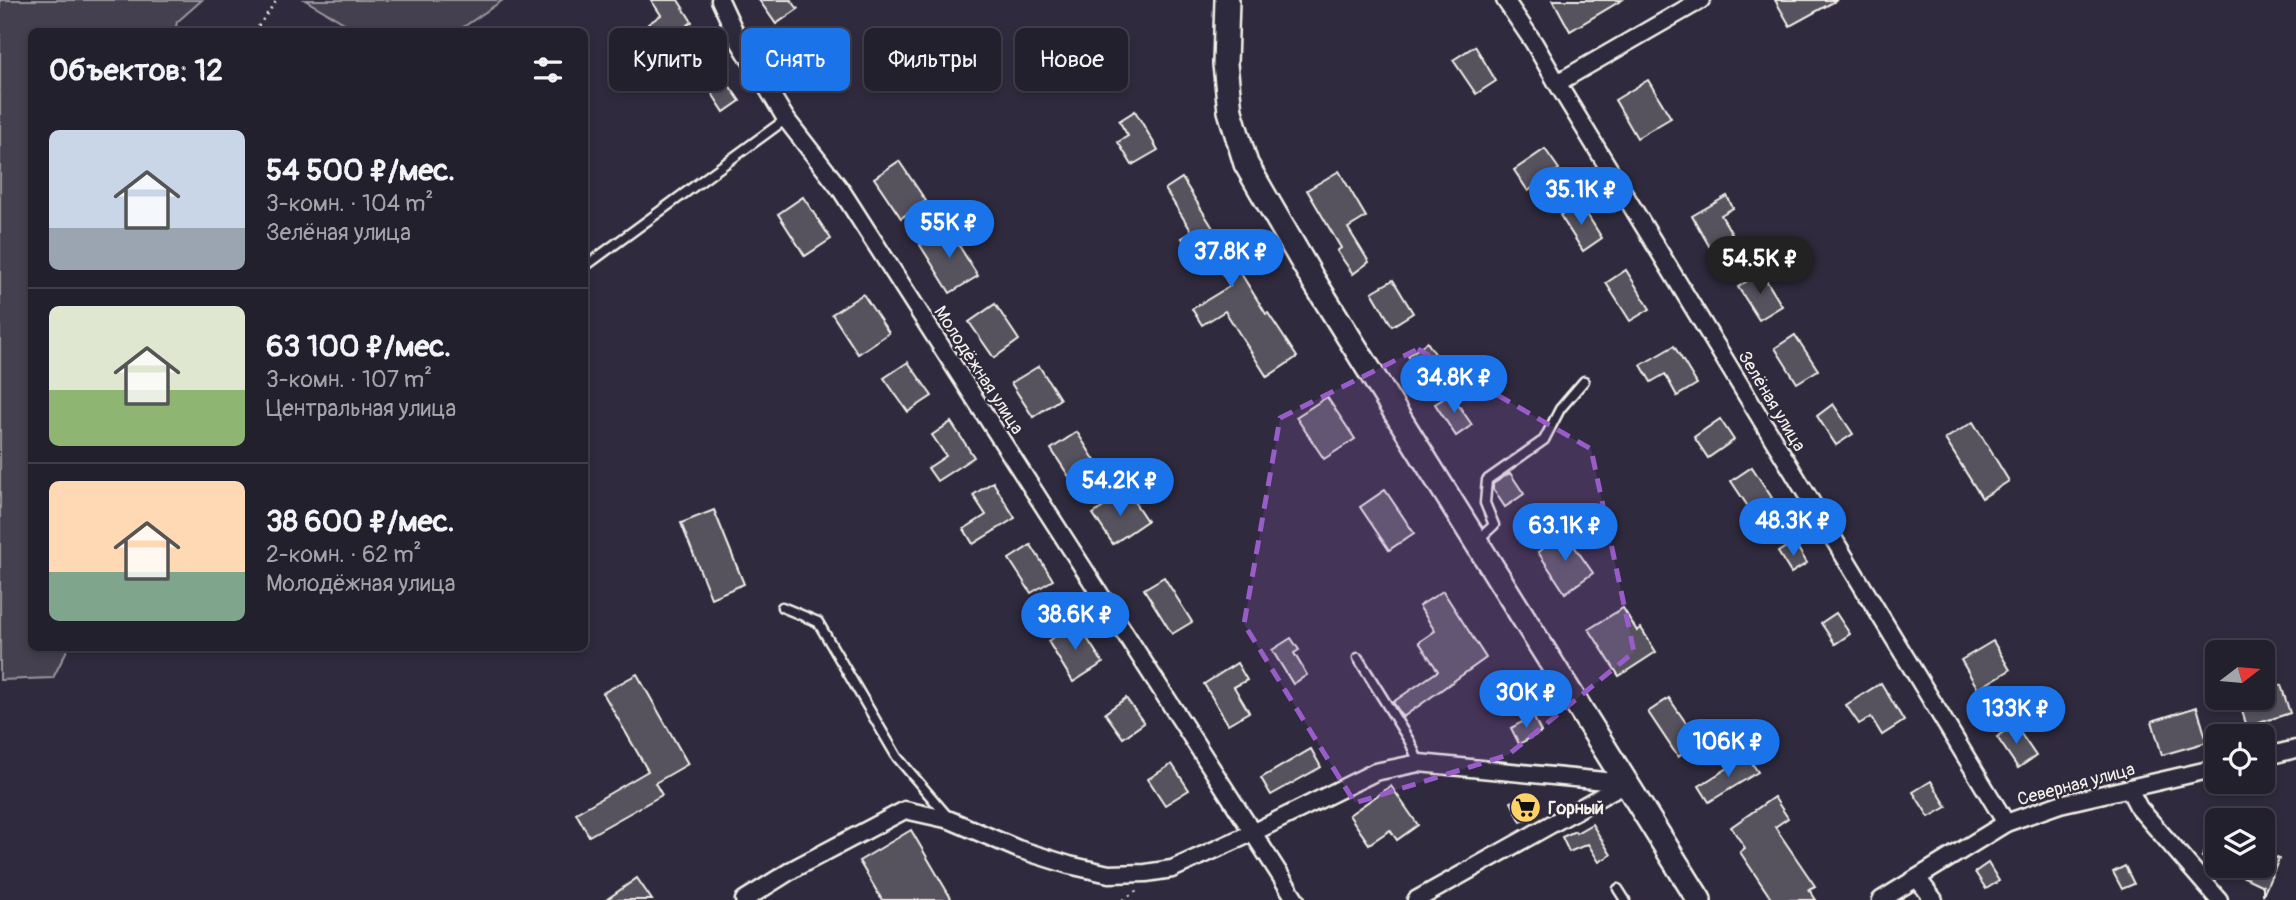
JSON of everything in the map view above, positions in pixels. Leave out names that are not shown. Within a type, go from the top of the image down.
[{"type":"street","points":[[1227,0],[1225,64],[1230,111],[1246,164],[1312,278],[1699,900]]},
{"type":"street","name":"Зелёная улица","points":[[1505,0],[1534,43],[2006,823]]},
{"type":"street","points":[[1557,83],[1701,0]]},
{"type":"street","name":"Молодёжная улица","points":[[720,1],[739,41],[786,119],[841,190],[1296,900]]},
{"type":"street","points":[[2275,754],[2296,749]]},
{"type":"street","points":[[744,900],[795,868],[905,810],[950,820],[1069,865],[1110,874],[1146,873],[1172,869],[1375,772],[1419,764],[1625,783]]},
{"type":"street","name":"Северная улица","points":[[1881,900],[2006,823],[2060,804],[2205,771]]},
{"type":"street","points":[[1416,900],[1625,783]]},
{"type":"street","points":[[2129,789],[2139,808],[2219,900]]},
{"type":"street","points":[[1917,878],[1934,900]]},
{"type":"lane","points":[[588,264],[786,119]]},
{"type":"lane","points":[[1479,539],[1494,525],[1485,503],[1487,480],[1544,440],[1560,409],[1584,381]]},
{"type":"lane","points":[[782,607],[818,622],[897,757],[950,820]]},
{"type":"lane","points":[[1358,658],[1410,742],[1419,764]]},
{"type":"lane","points":[[1618,889],[1625,900]]},
{"type":"path","points":[[257,28],[278,0]]},
{"type":"highlighted area","points":[[1418,349],[1591,449],[1634,652],[1508,755],[1355,803],[1244,624],[1280,418]]},
{"type":"shaded area","points":[[0,0],[202,0],[177,22],[176,28],[28,28],[28,651],[66,651],[53,678],[0,680]]},
{"type":"shaded area","points":[[305,0],[503,0],[462,28],[353,28]]},
{"type":"building","points":[[651,0],[678,0],[692,22],[683,28],[651,28],[648,24],[661,15]]},
{"type":"building","points":[[759,0],[791,0],[798,9],[776,24]]},
{"type":"building","points":[[1553,0],[1622,0],[1570,31]]},
{"type":"building","points":[[1775,0],[1837,0],[1790,26]]},
{"type":"building","points":[[1475,46],[1496,81],[1476,94],[1453,60]]},
{"type":"building","points":[[1648,80],[1671,118],[1637,138],[1615,100]]},
{"type":"building","points":[[727,82],[740,101],[724,112],[710,91],[727,91]]},
{"type":"building","points":[[1135,111],[1158,150],[1132,165],[1118,142],[1128,136],[1119,121]]},
{"type":"building","points":[[1545,149],[1559,169],[1528,191],[1514,170]]},
{"type":"building","points":[[899,161],[926,201],[901,218],[874,178]]},
{"type":"building","points":[[1339,171],[1366,217],[1348,228],[1369,262],[1353,274],[1337,251],[1341,248],[1307,190]]},
{"type":"building","points":[[1182,178],[1266,314],[1268,313],[1297,357],[1267,377],[1225,311],[1202,325],[1192,309],[1230,286],[1209,252],[1196,261],[1182,238],[1192,232],[1165,189]]},
{"type":"building","points":[[1727,196],[1733,208],[1721,215],[1735,239],[1712,251],[1692,216]]},
{"type":"building","points":[[803,197],[831,239],[805,256],[778,214]]},
{"type":"building","points":[[1580,203],[1602,238],[1583,251],[1560,215]]},
{"type":"building","points":[[948,228],[978,276],[950,293],[920,245]]},
{"type":"building","points":[[1626,270],[1650,309],[1630,321],[1606,283]]},
{"type":"building","points":[[1761,272],[1782,306],[1759,320],[1738,287]]},
{"type":"building","points":[[1393,280],[1413,313],[1392,326],[1372,292]]},
{"type":"building","points":[[863,294],[889,333],[858,354],[832,314]]},
{"type":"building","points":[[995,304],[1019,340],[994,358],[969,322]]},
{"type":"building","points":[[1795,335],[1818,370],[1797,383],[1775,348]]},
{"type":"building","points":[[1427,342],[1440,361],[1422,375],[1408,356]]},
{"type":"building","points":[[1674,346],[1697,384],[1677,396],[1665,374],[1651,382],[1641,365]]},
{"type":"building","points":[[908,362],[932,396],[908,412],[884,378]]},
{"type":"building","points":[[1039,366],[1060,399],[1033,417],[1011,383]]},
{"type":"building","points":[[1451,394],[1472,425],[1456,436],[1435,404]]},
{"type":"building","points":[[1327,397],[1355,439],[1324,459],[1296,417]]},
{"type":"building","points":[[1833,404],[1853,434],[1836,445],[1817,416]]},
{"type":"building","points":[[1720,419],[1734,440],[1708,458],[1694,437]]},
{"type":"building","points":[[951,422],[974,457],[937,481],[928,468],[946,456],[932,435]]},
{"type":"building","points":[[1973,422],[2009,481],[1982,498],[1945,439]]},
{"type":"building","points":[[1077,432],[1097,464],[1072,481],[1051,449]]},
{"type":"building","points":[[1752,467],[1772,498],[1751,511],[1731,481]]},
{"type":"building","points":[[1510,473],[1524,494],[1505,507],[1493,489],[1493,484]]},
{"type":"building","points":[[993,482],[1015,518],[973,544],[964,529],[986,515],[973,495]]},
{"type":"building","points":[[1385,490],[1414,533],[1389,550],[1360,507]]},
{"type":"building","points":[[1127,491],[1147,521],[1113,544],[1093,514]]},
{"type":"building","points":[[714,510],[744,584],[711,598],[681,523]]},
{"type":"building","points":[[1565,533],[1593,573],[1565,593],[1538,552]]},
{"type":"building","points":[[1794,542],[1807,563],[1791,573],[1778,552]]},
{"type":"building","points":[[1031,545],[1053,580],[1031,593],[1009,559]]},
{"type":"building","points":[[1164,577],[1192,622],[1172,634],[1144,589]]},
{"type":"building","points":[[1443,591],[1486,658],[1403,717],[1393,702],[1438,671],[1419,642],[1435,631],[1419,606]]},
{"type":"building","points":[[1623,608],[1637,631],[1641,628],[1656,652],[1619,676],[1589,629]]},
{"type":"building","points":[[1836,613],[1850,634],[1835,644],[1821,623]]},
{"type":"building","points":[[1077,623],[1103,663],[1073,682],[1048,641]]},
{"type":"building","points":[[1291,638],[1299,650],[1294,653],[1307,675],[1293,684],[1272,650]]},
{"type":"building","points":[[1993,641],[2010,670],[1978,689],[1961,660]]},
{"type":"building","points":[[1237,663],[1247,680],[1234,687],[1249,712],[1228,724],[1204,684]]},
{"type":"building","points":[[637,674],[688,764],[655,783],[662,795],[589,836],[576,813],[648,771],[603,693]]},
{"type":"building","points":[[1881,683],[1904,721],[1882,735],[1871,717],[1859,724],[1846,705]]},
{"type":"building","points":[[2281,685],[2290,713],[2256,724],[2246,724],[2242,710],[2275,710],[2275,687]]},
{"type":"building","points":[[1126,698],[1144,723],[1123,738],[1105,713]]},
{"type":"building","points":[[1669,698],[1699,742],[1678,757],[1648,712]]},
{"type":"building","points":[[2197,707],[2205,743],[2162,755],[2152,721]]},
{"type":"building","points":[[1533,716],[1541,732],[1519,744],[1511,728]]},
{"type":"building","points":[[2015,725],[2036,756],[2018,768],[1997,737]]},
{"type":"building","points":[[1311,749],[1321,767],[1271,795],[1261,778]]},
{"type":"building","points":[[1747,756],[1758,772],[1709,802],[1699,786]]},
{"type":"building","points":[[1172,764],[1189,790],[1165,805],[1148,779]]},
{"type":"building","points":[[1931,781],[1947,807],[1929,817],[1913,792]]},
{"type":"building","points":[[1391,786],[1418,825],[1397,840],[1390,830],[1369,844],[1349,815]]},
{"type":"building","points":[[1524,795],[1535,815],[1521,822],[1511,802]]},
{"type":"building","points":[[1774,797],[1788,818],[1775,827],[1815,886],[1809,889],[1816,900],[1772,900],[1740,852],[1745,848],[1731,827]]},
{"type":"building","points":[[1592,824],[1611,855],[1599,862],[1588,844],[1569,852],[1562,837]]},
{"type":"building","points":[[911,830],[952,900],[882,900],[859,861]]},
{"type":"building","points":[[1988,863],[1999,881],[1986,889],[1975,872]]},
{"type":"building","points":[[2125,866],[2134,884],[2122,889],[2113,872]]},
{"type":"building","points":[[637,878],[652,900],[606,900]]},
{"type":"building","points":[[2246,878],[2271,878],[2263,895],[2263,886]]},
{"type":"place","name":"Горный","points":[[1525,808]]}]
